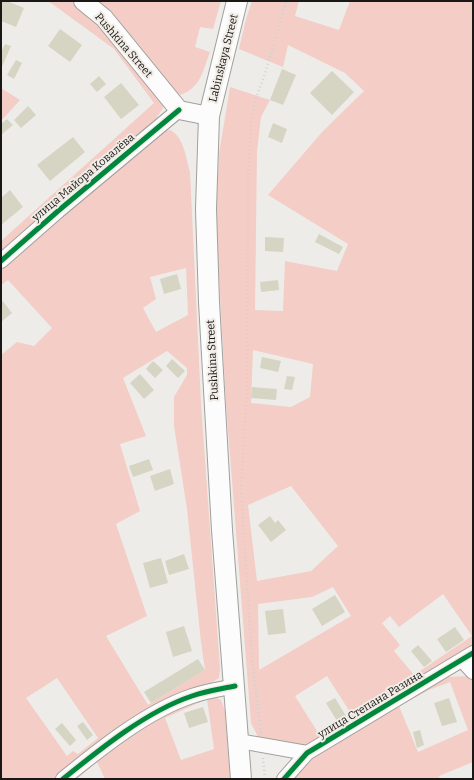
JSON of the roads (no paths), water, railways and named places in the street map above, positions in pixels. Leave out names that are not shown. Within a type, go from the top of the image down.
[{"type":"main road","name":"Labinskaya Street","points":[[209,116],[237,1]]},
{"type":"main road","name":"Pushkina Street","points":[[209,116],[206,209],[209,302],[222,530],[241,779]]},
{"type":"street","name":"Pushkina Street","points":[[83,1],[104,18],[179,110]]},
{"type":"street","points":[[179,110],[209,116]]},
{"type":"street","name":"улица Майора Ковалёва","points":[[1,261],[179,110]]},
{"type":"street","points":[[467,657],[473,672]]},
{"type":"street","name":"улица Степана Разина","points":[[284,779],[307,753],[467,657]]},
{"type":"street","points":[[63,779],[108,743],[170,705],[193,695],[235,686]]},
{"type":"street","points":[[239,741],[307,753]]}]
